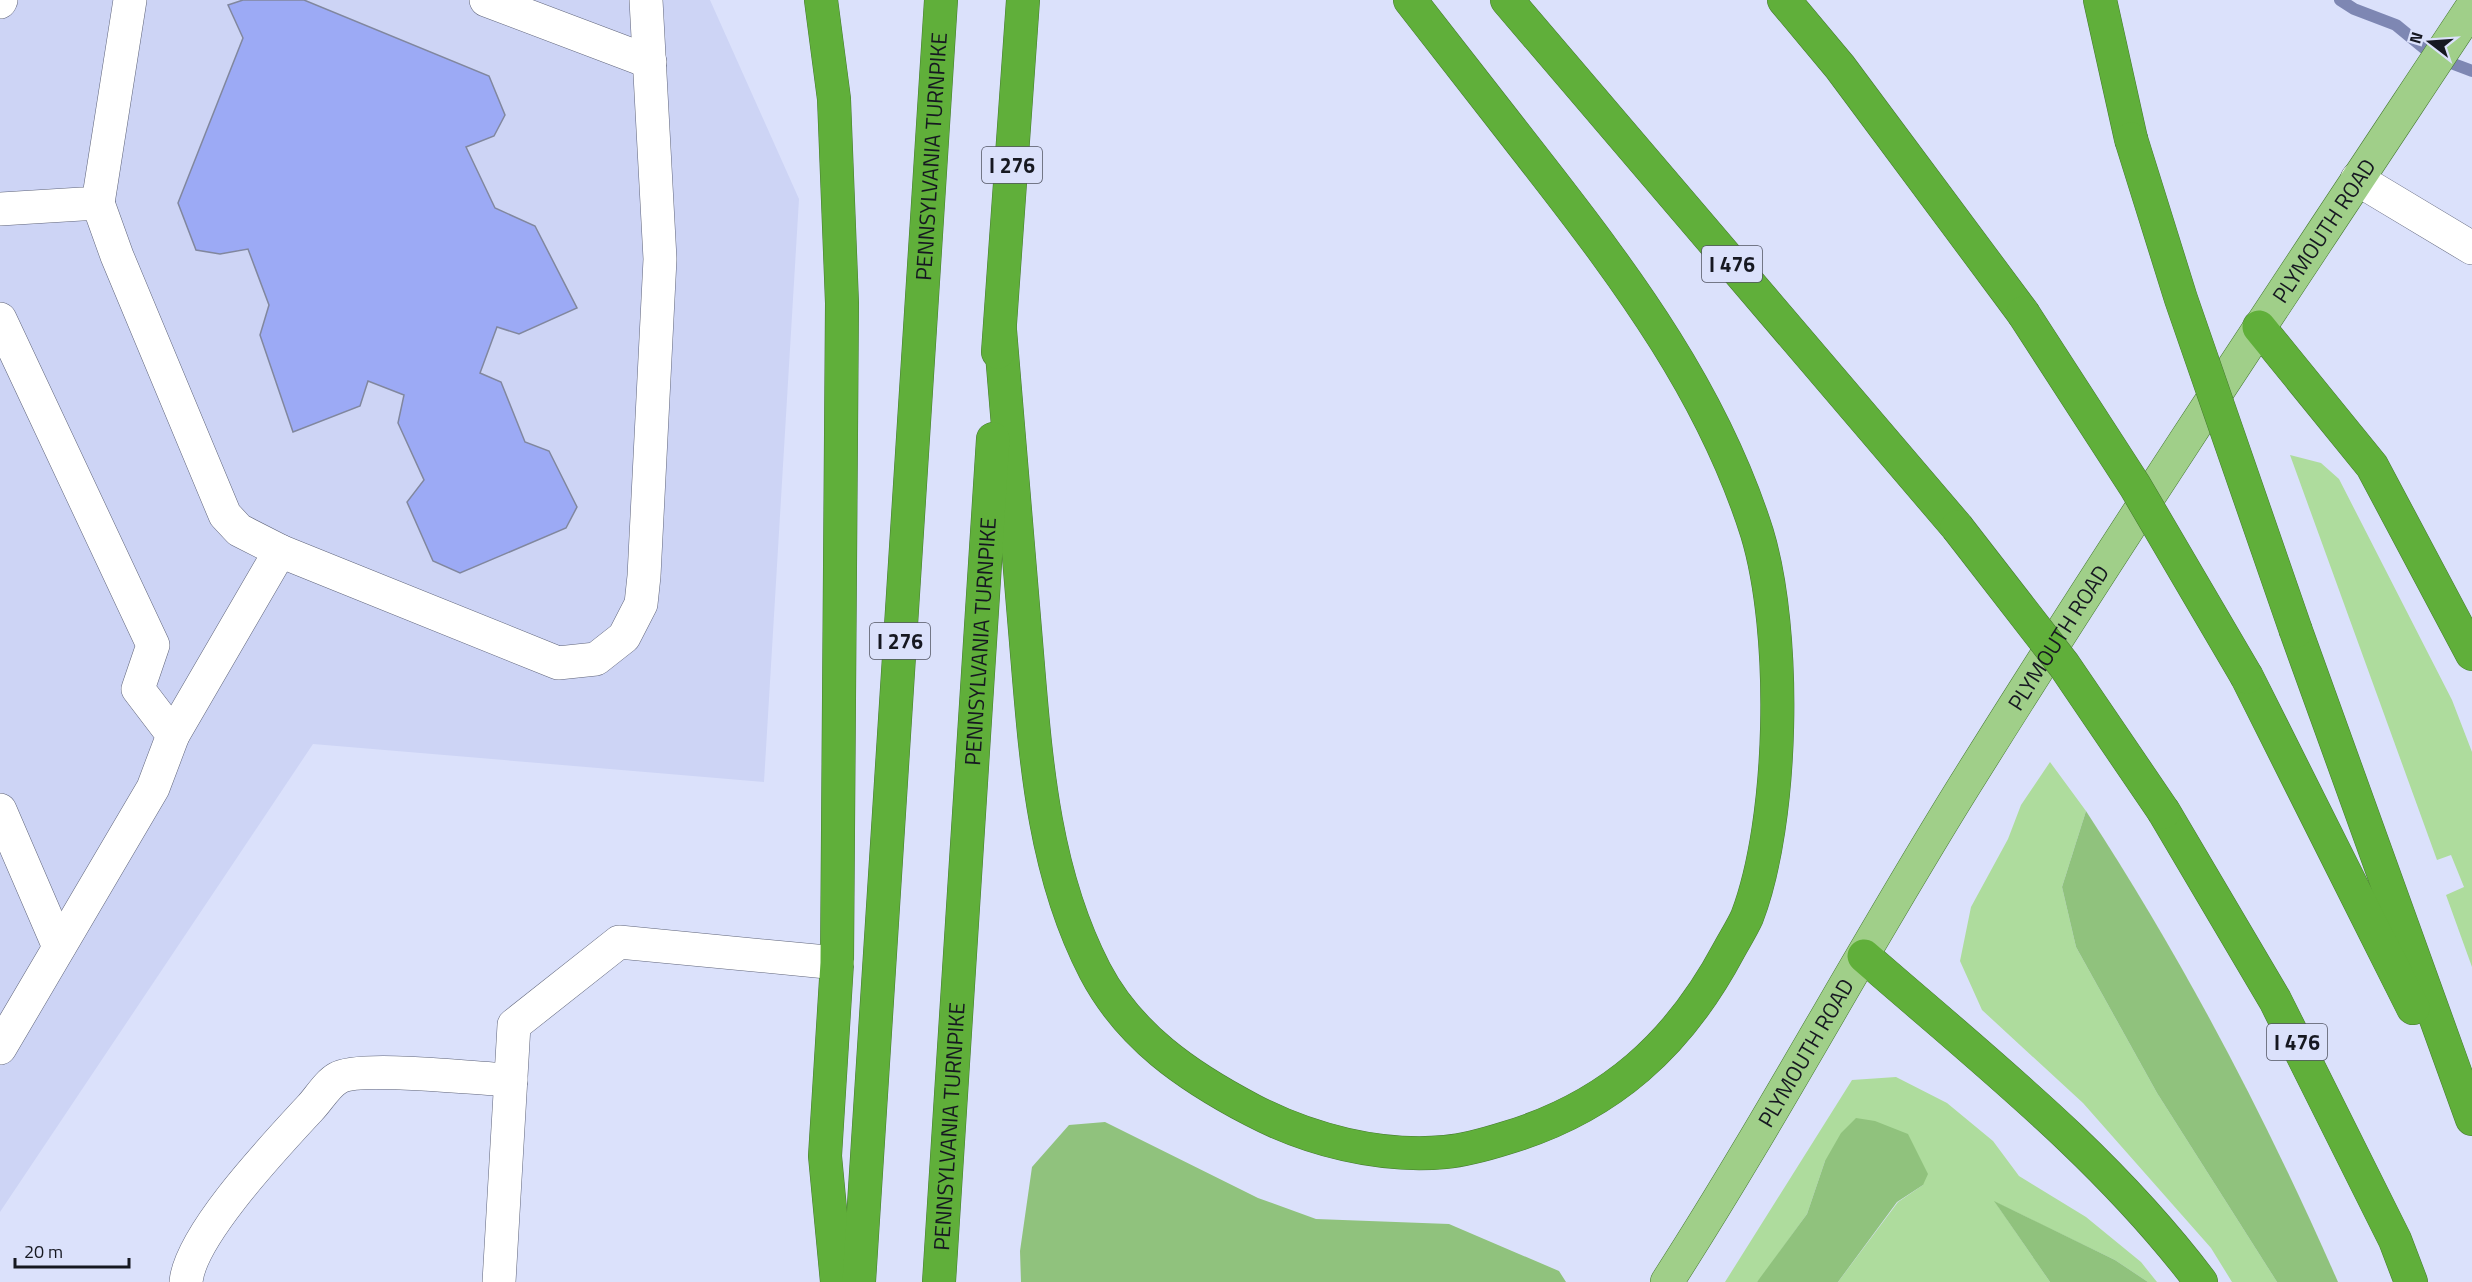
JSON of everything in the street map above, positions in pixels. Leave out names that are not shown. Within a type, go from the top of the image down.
[{"type":"highway","points":[[821,0],[834,99],[842,303],[837,963],[825,1156],[837,1282]]},
{"type":"highway","name":"PENNSYLVANIA TURNPIKE","points":[[859,1282],[941,0]]},
{"type":"highway","name":"PENNSYLVANIA TURNPIKE","points":[[939,1282],[1023,0]]},
{"type":"highway","points":[[1000,330],[1036,757],[1048,840],[1064,897],[1097,976],[1118,1008],[1144,1038],[1169,1060],[1207,1085],[1269,1119],[1367,1149],[1413,1152],[1446,1152],[1532,1130],[1579,1110],[1645,1063],[1681,1027],[1710,987],[1746,919],[1768,838],[1774,764],[1776,650],[1759,539],[1743,496],[1692,384],[1655,322],[1620,269],[1410,0]]},
{"type":"highway","name":"I 476","points":[[1507,0],[1957,527],[2064,665],[2164,812],[2275,1000],[2395,1240],[2411,1282]]},
{"type":"highway","points":[[1784,0],[1840,67],[2023,313],[2135,486],[2247,677],[2472,1125]]},
{"type":"highway","points":[[2100,0],[2131,139],[2181,299],[2296,631],[2472,1119]]},
{"type":"highway","points":[[2259,327],[2372,466],[2472,654]]},
{"type":"highway","points":[[1863,956],[2070,1135],[2138,1206],[2201,1282]]},
{"type":"main road","name":"PLYMOUTH ROAD","points":[[1668,1282],[1720,1200],[1969,778],[2259,327],[2464,20]]},
{"type":"lane","points":[[130,0],[98,202],[117,256],[225,515],[239,530],[280,551],[558,663],[596,660],[624,637],[641,604],[660,259],[646,0]]},
{"type":"lane","points":[[486,0],[650,62]]},
{"type":"lane","points":[[2357,179],[2472,248]]},
{"type":"lane","points":[[0,209],[98,202]]},
{"type":"lane","points":[[0,319],[153,645],[138,688],[173,735]]},
{"type":"lane","points":[[0,1048],[153,788],[173,735],[280,551]]},
{"type":"lane","points":[[0,810],[59,947]]},
{"type":"lane","points":[[500,1282],[514,1025],[619,942],[837,963]]},
{"type":"lane","points":[[186,1282],[188,1266],[206,1233],[267,1155],[338,1078],[362,1072],[511,1080]]},
{"type":"shaded area","points":[[0,0],[710,0],[799,199],[764,782],[313,744],[0,1212]]},
{"type":"green space","points":[[2290,455],[2321,463],[2339,479],[2452,700],[2472,752],[2472,967],[2446,895],[2464,887],[2451,855],[2437,860]]},
{"type":"green space","points":[[2050,762],[2086,811],[2062,887],[2076,947],[2157,1093],[2277,1282],[2232,1282],[2211,1248],[2083,1103],[1982,1010],[1960,961],[1971,907],[2008,839],[2021,805]]},
{"type":"green space","points":[[2086,811],[2157,925],[2222,1041],[2282,1160],[2338,1282],[2277,1282],[2157,1093],[2076,947],[2062,887]]},
{"type":"green space","points":[[1896,1077],[1947,1103],[1993,1141],[2019,1176],[2086,1217],[2141,1262],[2157,1282],[2148,1282],[2115,1260],[1995,1202],[2050,1282],[1838,1282],[1898,1202],[1923,1185],[1825,1161],[1807,1214],[1761,1278],[1757,1282],[1725,1282],[1852,1080]]},
{"type":"green space","points":[[1856,1118],[1875,1121],[1908,1134],[1928,1174],[1923,1185],[1897,1202],[1838,1282],[1757,1282],[1807,1214],[1825,1161],[1841,1133]]},
{"type":"green space","points":[[1105,1122],[1258,1198],[1316,1219],[1449,1224],[1559,1271],[1566,1282],[1021,1282],[1020,1251],[1032,1167],[1069,1125]]},
{"type":"green space","points":[[1994,1201],[2115,1260],[2148,1282],[2050,1282]]},
{"type":"building","points":[[243,0],[304,0],[489,76],[505,115],[494,136],[466,147],[495,208],[535,226],[577,308],[519,334],[497,327],[480,373],[501,382],[525,442],[549,451],[577,507],[566,528],[460,573],[433,561],[407,502],[424,480],[398,423],[404,395],[368,381],[360,406],[293,432],[260,335],[269,305],[248,249],[220,254],[196,250],[178,203],[243,38],[228,5]]},
{"type":"waterway","points":[[2340,0],[2354,9],[2396,25],[2435,57],[2472,71]]}]
